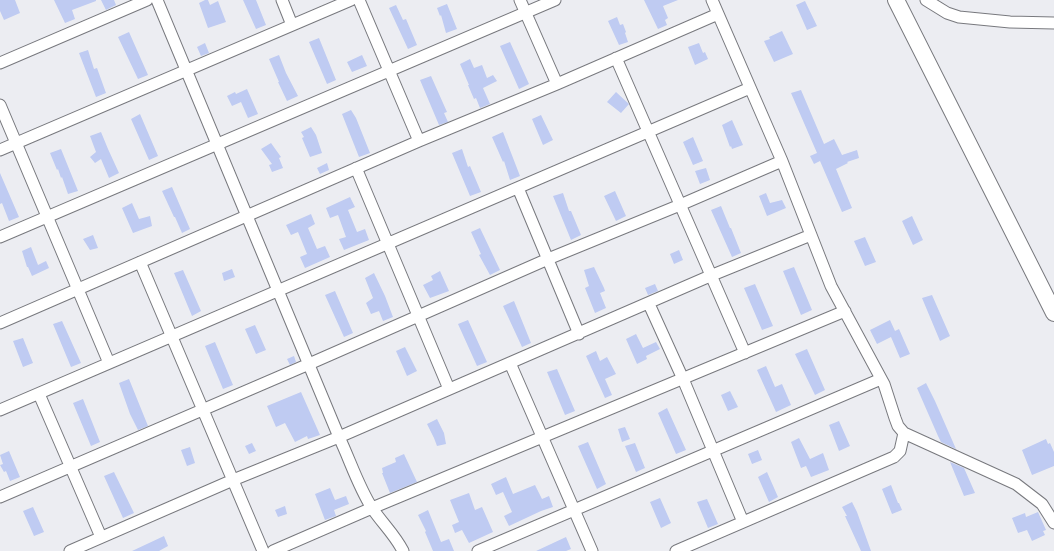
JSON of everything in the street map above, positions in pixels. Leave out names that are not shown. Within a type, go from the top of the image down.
[{"type":"main road","points":[[896,0],[1054,313]]},
{"type":"street","points":[[0,63],[147,0]]},
{"type":"street","points":[[157,0],[366,496],[372,508],[389,529],[403,551]]},
{"type":"street","points":[[282,0],[292,25]]},
{"type":"street","points":[[0,150],[351,0]]},
{"type":"street","points":[[359,0],[419,141]]},
{"type":"street","points":[[520,0],[557,84]]},
{"type":"street","points":[[0,237],[555,0]]},
{"type":"street","points":[[712,0],[782,161],[832,286],[881,379],[898,426],[904,433],[1016,484],[1042,504],[1054,523]]},
{"type":"street","points":[[926,0],[947,13],[959,17],[1010,22],[1054,23]]},
{"type":"street","points":[[0,323],[356,168],[557,84],[718,14]]},
{"type":"street","points":[[616,58],[710,276],[745,353]]},
{"type":"street","points":[[0,410],[750,88]]},
{"type":"street","points":[[0,105],[110,363]]},
{"type":"street","points":[[0,497],[310,364],[548,259],[782,161]]},
{"type":"street","points":[[356,168],[389,243],[449,389]]},
{"type":"street","points":[[518,188],[579,334]]},
{"type":"street","points":[[70,551],[233,480],[340,437],[649,304],[710,276],[811,235]]},
{"type":"street","points":[[140,262],[263,551]]},
{"type":"street","points":[[649,304],[683,379],[743,522]]},
{"type":"street","points":[[273,551],[372,508],[543,438],[844,311]]},
{"type":"street","points":[[510,363],[592,551]]},
{"type":"street","points":[[478,551],[881,379]]},
{"type":"street","points":[[39,394],[101,537]]},
{"type":"street","points":[[676,551],[897,456],[900,451],[904,433]]},
{"type":"building","points":[[0,0],[15,0],[20,13],[4,20],[0,11]]},
{"type":"building","points":[[54,0],[96,1],[72,10],[75,19],[65,23]]},
{"type":"building","points":[[101,0],[114,0],[116,5],[106,10]]},
{"type":"building","points":[[208,0],[210,5],[218,1],[226,22],[208,28],[199,3]]},
{"type":"building","points":[[243,0],[256,0],[266,25],[256,29]]},
{"type":"building","points":[[644,0],[678,0],[663,6],[668,18],[665,20],[667,25],[658,29]]},
{"type":"building","points":[[805,1],[817,26],[807,30],[796,5]]},
{"type":"building","points":[[447,4],[457,29],[446,33],[441,15],[440,16],[437,8]]},
{"type":"building","points":[[396,5],[403,20],[406,19],[417,45],[408,49],[389,8]]},
{"type":"building","points":[[617,17],[620,25],[623,24],[628,42],[619,45],[608,21]]},
{"type":"building","points":[[782,31],[793,54],[774,62],[764,41]]},
{"type":"building","points":[[129,32],[148,75],[138,79],[118,37]]},
{"type":"building","points":[[319,38],[336,80],[327,84],[309,42]]},
{"type":"building","points":[[510,42],[529,84],[519,89],[500,46]]},
{"type":"building","points":[[205,43],[209,53],[201,56],[197,47]]},
{"type":"building","points":[[699,43],[703,53],[705,52],[708,59],[695,65],[688,47]]},
{"type":"building","points":[[88,50],[94,69],[97,68],[106,93],[96,97],[79,53]]},
{"type":"building","points":[[279,55],[286,73],[298,96],[287,101],[269,59]]},
{"type":"building","points":[[362,55],[367,66],[352,72],[347,62]]},
{"type":"building","points":[[470,59],[474,68],[482,65],[487,78],[493,75],[497,81],[483,88],[490,104],[480,108],[476,98],[474,99],[460,64]]},
{"type":"building","points":[[431,76],[447,112],[444,113],[448,122],[439,125],[420,80]]},
{"type":"building","points":[[247,89],[258,114],[248,118],[241,102],[232,106],[227,96]]},
{"type":"building","points":[[801,90],[824,144],[834,139],[842,155],[857,150],[859,158],[847,162],[848,163],[836,169],[852,208],[842,212],[820,161],[814,164],[810,156],[817,153],[791,93]]},
{"type":"building","points":[[616,92],[629,104],[621,113],[607,102]]},
{"type":"building","points":[[351,110],[356,118],[370,153],[359,157],[342,114]]},
{"type":"building","points":[[140,114],[158,156],[149,160],[131,119]]},
{"type":"building","points":[[541,115],[553,140],[543,145],[532,119]]},
{"type":"building","points":[[732,120],[743,145],[732,149],[722,125]]},
{"type":"building","points":[[311,127],[316,135],[322,153],[310,157],[301,132]]},
{"type":"building","points":[[101,132],[119,173],[109,178],[101,159],[95,163],[90,157],[96,152],[90,136]]},
{"type":"building","points":[[503,132],[520,176],[510,180],[504,161],[503,162],[492,137]]},
{"type":"building","points":[[693,137],[703,161],[693,165],[683,142]]},
{"type":"building","points":[[271,143],[281,157],[279,158],[283,168],[272,172],[269,165],[272,164],[261,149]]},
{"type":"building","points":[[61,149],[78,191],[68,194],[62,177],[61,178],[50,153]]},
{"type":"building","points":[[462,149],[468,167],[470,166],[481,192],[470,196],[452,153]]},
{"type":"building","points":[[327,163],[329,170],[320,174],[317,168]]},
{"type":"building","points":[[706,168],[710,180],[700,184],[695,171]]},
{"type":"building","points":[[0,173],[19,217],[9,221],[2,203],[0,204]]},
{"type":"building","points":[[172,187],[190,229],[182,233],[162,191]]},
{"type":"building","points":[[615,191],[626,216],[616,221],[604,196]]},
{"type":"building","points":[[563,193],[569,211],[571,211],[581,235],[571,240],[553,196]]},
{"type":"building","points":[[766,193],[770,203],[782,200],[786,208],[767,216],[759,196]]},
{"type":"building","points":[[350,197],[355,207],[348,210],[357,232],[365,229],[369,240],[344,250],[339,239],[346,237],[338,215],[330,218],[326,208]]},
{"type":"building","points":[[132,203],[139,219],[150,216],[152,226],[133,233],[122,208]]},
{"type":"building","points":[[721,206],[741,253],[732,257],[711,210]]},
{"type":"building","points":[[311,214],[315,224],[308,228],[317,249],[325,246],[330,257],[305,268],[300,257],[307,254],[298,232],[291,235],[286,225]]},
{"type":"building","points":[[912,216],[923,240],[913,245],[902,221]]},
{"type":"building","points":[[480,228],[500,270],[490,275],[479,255],[481,254],[471,232]]},
{"type":"building","points":[[93,235],[98,248],[90,250],[83,239]]},
{"type":"building","points":[[865,237],[876,262],[865,266],[854,241]]},
{"type":"building","points":[[31,247],[38,265],[46,261],[49,268],[32,276],[27,267],[22,251]]},
{"type":"building","points":[[679,250],[683,260],[674,264],[670,254]]},
{"type":"building","points":[[594,267],[605,291],[600,293],[606,308],[595,313],[585,288],[589,286],[584,270]]},
{"type":"building","points":[[794,267],[812,310],[801,315],[783,271]]},
{"type":"building","points":[[232,269],[235,277],[224,281],[222,273]]},
{"type":"building","points":[[183,270],[201,311],[192,316],[174,273]]},
{"type":"building","points":[[440,271],[449,291],[430,298],[423,285],[433,280],[431,276]]},
{"type":"building","points":[[374,273],[393,317],[383,321],[379,311],[371,314],[366,303],[373,298],[365,278]]},
{"type":"building","points":[[655,284],[658,291],[648,295],[645,288]]},
{"type":"building","points":[[755,284],[773,326],[762,330],[744,288]]},
{"type":"building","points":[[335,291],[353,333],[344,337],[325,295]]},
{"type":"building","points":[[932,295],[950,336],[940,341],[922,298]]},
{"type":"building","points":[[514,301],[531,343],[522,347],[503,306]]},
{"type":"building","points":[[468,320],[487,362],[477,366],[458,324]]},
{"type":"building","points":[[890,320],[895,331],[899,329],[910,354],[900,358],[891,337],[877,344],[870,330]]},
{"type":"building","points":[[62,321],[81,363],[71,367],[53,324]]},
{"type":"building","points":[[255,325],[266,350],[256,354],[245,329]]},
{"type":"building","points":[[636,334],[643,348],[656,342],[660,349],[646,356],[647,359],[637,364],[626,339]]},
{"type":"building","points":[[23,338],[33,363],[23,367],[13,341]]},
{"type":"building","points":[[215,342],[233,385],[223,389],[205,346]]},
{"type":"building","points":[[405,347],[417,371],[407,376],[396,351]]},
{"type":"building","points":[[807,349],[825,390],[815,395],[795,354]]},
{"type":"building","points":[[596,351],[600,361],[607,357],[616,374],[605,379],[612,395],[605,398],[586,356]]},
{"type":"building","points":[[294,356],[296,362],[290,365],[287,359]]},
{"type":"building","points":[[766,366],[775,387],[782,384],[791,405],[776,412],[757,370]]},
{"type":"building","points":[[557,369],[575,411],[565,415],[547,372]]},
{"type":"building","points":[[129,379],[148,426],[138,430],[130,414],[119,383]]},
{"type":"building","points":[[926,383],[956,449],[941,442],[938,436],[917,388]]},
{"type":"building","points":[[730,391],[738,407],[728,411],[721,395]]},
{"type":"building","points":[[301,392],[320,435],[308,439],[307,436],[295,442],[285,423],[276,427],[267,406]]},
{"type":"building","points":[[83,399],[100,442],[91,446],[73,403]]},
{"type":"building","points":[[667,408],[686,450],[676,454],[658,413]]},
{"type":"building","points":[[437,419],[444,433],[446,444],[437,446],[427,424]]},
{"type":"building","points":[[839,421],[850,446],[839,451],[829,425]]},
{"type":"building","points":[[625,427],[630,439],[622,442],[618,429]]},
{"type":"building","points":[[799,438],[810,459],[823,453],[829,470],[811,477],[806,466],[801,468],[791,442]]},
{"type":"building","points":[[1046,439],[1048,444],[1050,443],[1054,452],[1054,466],[1032,475],[1022,450]]},
{"type":"building","points":[[588,442],[606,484],[597,489],[578,446]]},
{"type":"building","points":[[252,443],[256,451],[249,454],[245,446]]},
{"type":"building","points":[[635,443],[645,468],[636,472],[625,446]]},
{"type":"building","points":[[190,447],[195,463],[187,466],[181,450]]},
{"type":"building","points":[[758,450],[762,460],[752,464],[748,454]]},
{"type":"building","points":[[9,451],[20,477],[10,481],[6,471],[4,472],[0,465],[3,464],[0,455]]},
{"type":"building","points":[[404,454],[417,482],[390,493],[382,473],[382,468],[396,462],[395,458]]},
{"type":"building","points":[[950,462],[964,468],[975,493],[964,496]]},
{"type":"building","points":[[114,472],[134,513],[123,518],[104,476]]},
{"type":"building","points":[[767,472],[778,497],[769,502],[758,477]]},
{"type":"building","points":[[506,477],[513,494],[535,485],[542,499],[549,496],[553,507],[509,526],[504,516],[512,512],[503,492],[496,495],[491,484]]},
{"type":"building","points":[[891,485],[902,510],[892,514],[882,489]]},
{"type":"building","points":[[330,488],[335,500],[346,496],[349,504],[334,510],[336,516],[325,520],[315,494]]},
{"type":"building","points":[[469,493],[475,510],[482,507],[493,532],[469,543],[462,530],[455,533],[452,525],[459,522],[450,500]]},
{"type":"building","points":[[660,498],[671,523],[661,528],[650,502]]},
{"type":"building","points":[[707,499],[718,524],[708,528],[697,502]]},
{"type":"building","points":[[852,502],[871,551],[861,551],[845,516],[847,516],[842,507]]},
{"type":"building","points":[[285,506],[287,514],[278,517],[275,510]]},
{"type":"building","points":[[33,507],[44,532],[34,536],[23,511]]},
{"type":"building","points":[[428,510],[441,542],[449,539],[454,551],[433,551],[425,532],[426,531],[418,515]]},
{"type":"building","points":[[1038,512],[1046,530],[1043,531],[1045,535],[1032,541],[1027,530],[1018,533],[1012,518],[1025,513],[1026,517]]},
{"type":"building","points":[[164,536],[168,546],[159,551],[132,551]]},
{"type":"building","points":[[566,537],[571,549],[566,551],[536,551]]}]
